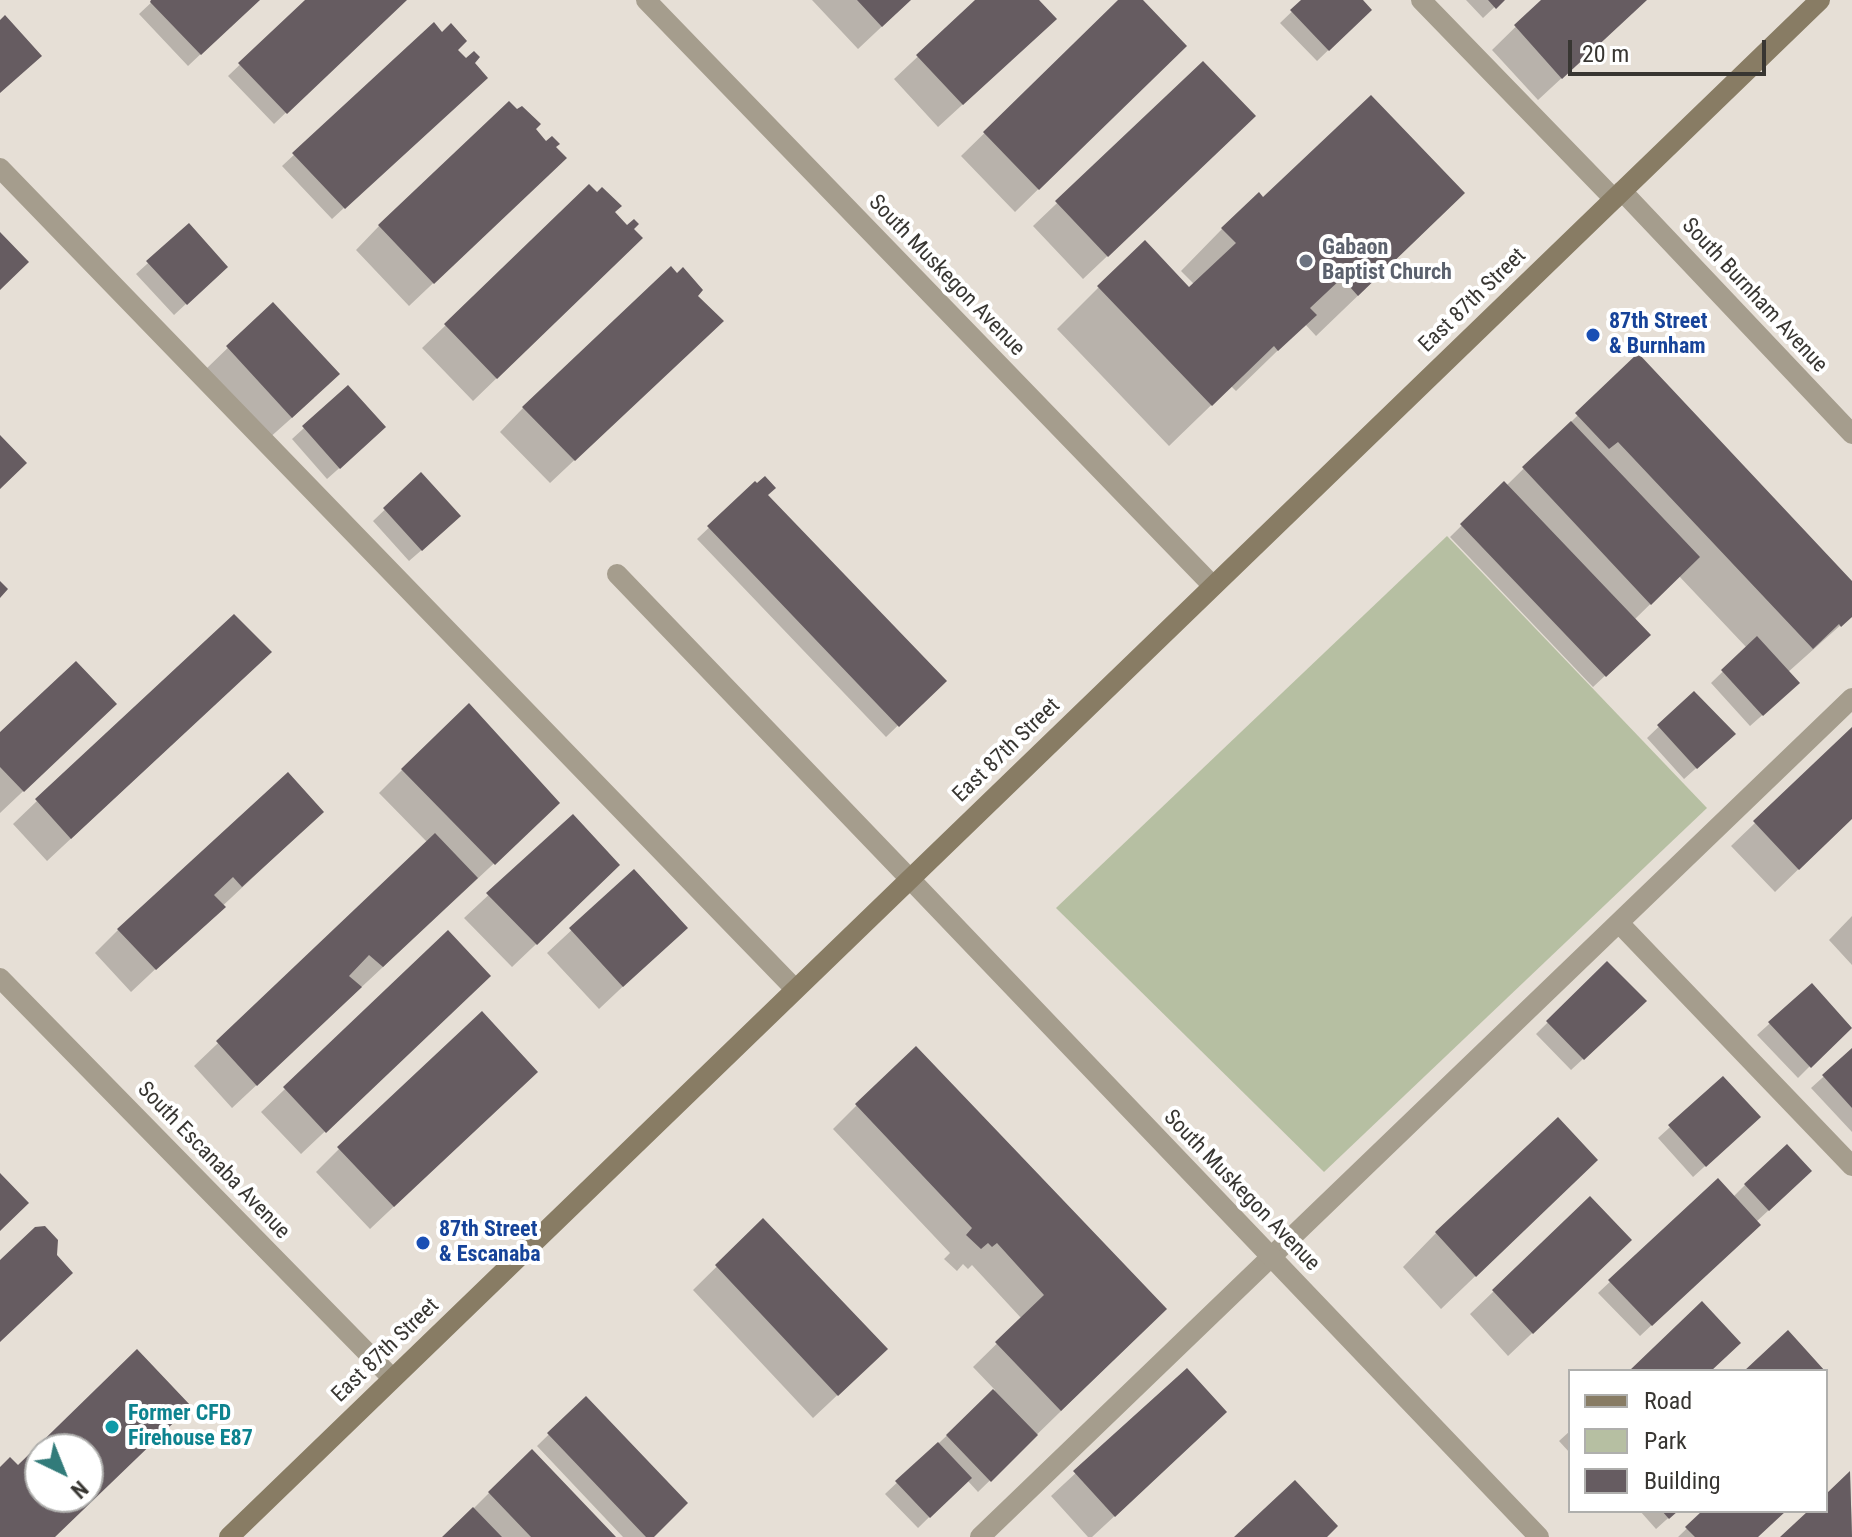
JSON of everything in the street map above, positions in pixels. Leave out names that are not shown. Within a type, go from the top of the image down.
[{"type":"main road","name":"East 87th Street","points":[[229,1537],[1820,0]]},
{"type":"street","name":"South Muskegon Avenue","points":[[646,0],[1213,586]]},
{"type":"street","name":"South Burnham Avenue","points":[[1421,0],[1852,434]]},
{"type":"street","points":[[0,168],[795,989]]},
{"type":"street","name":"South Muskegon Avenue","points":[[617,574],[1539,1537]]},
{"type":"street","points":[[980,1537],[1852,698]]},
{"type":"street","points":[[1619,923],[1852,1166]]},
{"type":"street","name":"South Escanaba Avenue","points":[[0,978],[392,1378]]},
{"type":"green space","points":[[1447,536],[1707,808],[1324,1172],[1056,908]]},
{"type":"building","points":[[151,0],[260,0],[201,55]]},
{"type":"building","points":[[305,0],[407,0],[287,114],[238,63]]},
{"type":"building","points":[[857,0],[911,0],[882,27]]},
{"type":"building","points":[[975,0],[1039,0],[1057,19],[963,105],[916,55]]},
{"type":"building","points":[[1118,0],[1143,0],[1187,46],[1039,190],[983,132]]},
{"type":"building","points":[[1301,0],[1363,0],[1372,10],[1329,51],[1290,10]]},
{"type":"building","points":[[1488,0],[1505,0],[1496,9]]},
{"type":"building","points":[[1541,0],[1647,0],[1562,79],[1514,25]]},
{"type":"building","points":[[5,15],[42,56],[0,93],[0,20]]},
{"type":"building","points":[[434,22],[442,32],[451,23],[467,41],[458,50],[466,58],[474,51],[480,57],[475,63],[488,78],[345,209],[292,153]]},
{"type":"building","points":[[1203,61],[1256,116],[1108,257],[1055,201]]},
{"type":"building","name":"Gabaon Baptist Church","points":[[1371,95],[1465,193],[1358,296],[1342,278],[1310,308],[1317,315],[1278,351],[1274,346],[1212,406],[1097,286],[1145,240],[1189,287],[1236,243],[1221,228],[1259,192],[1263,197]]},
{"type":"building","points":[[509,101],[517,109],[522,106],[541,124],[536,129],[546,141],[552,136],[560,144],[556,147],[567,158],[434,284],[378,225]]},
{"type":"building","points":[[589,184],[597,192],[602,187],[622,206],[615,212],[627,225],[634,219],[639,224],[634,229],[643,238],[497,379],[444,324]]},
{"type":"building","points":[[189,223],[228,267],[187,305],[146,261]]},
{"type":"building","points":[[0,232],[29,262],[0,290]]},
{"type":"building","points":[[671,266],[677,273],[683,267],[703,290],[698,296],[724,321],[575,461],[522,407]]},
{"type":"building","points":[[273,302],[340,374],[292,418],[226,346]]},
{"type":"building","points":[[1638,353],[1852,581],[1852,617],[1841,627],[1839,624],[1813,649],[1618,442],[1609,449],[1575,413]]},
{"type":"building","points":[[348,385],[386,427],[340,469],[302,426]]},
{"type":"building","points":[[1571,421],[1700,557],[1651,605],[1522,467]]},
{"type":"building","points":[[0,435],[27,463],[0,489]]},
{"type":"building","points":[[421,472],[461,516],[422,551],[383,508]]},
{"type":"building","points":[[765,476],[776,488],[768,495],[947,681],[899,727],[707,526],[755,481],[757,483]]},
{"type":"building","points":[[1504,481],[1651,635],[1606,677],[1460,524]]},
{"type":"building","points":[[0,581],[8,589],[0,598]]},
{"type":"building","points":[[234,614],[272,652],[71,839],[35,799]]},
{"type":"building","points":[[1757,636],[1800,683],[1763,716],[1721,670]]},
{"type":"building","points":[[76,661],[117,704],[24,792],[0,767],[0,732]]},
{"type":"building","points":[[1694,691],[1736,734],[1697,769],[1657,725]]},
{"type":"building","points":[[469,703],[560,803],[495,865],[401,769]]},
{"type":"building","points":[[1852,727],[1852,819],[1799,870],[1753,821]]},
{"type":"building","points":[[288,772],[324,812],[242,887],[233,877],[214,895],[226,907],[156,970],[117,929]]},
{"type":"building","points":[[573,814],[620,865],[537,945],[486,893]]},
{"type":"building","points":[[435,833],[478,878],[383,967],[369,955],[349,976],[362,987],[257,1086],[216,1041]]},
{"type":"building","points":[[634,869],[688,928],[623,987],[569,928]]},
{"type":"building","points":[[448,930],[491,976],[326,1133],[283,1087]]},
{"type":"building","points":[[1607,961],[1647,1001],[1584,1060],[1546,1021]]},
{"type":"building","points":[[1812,983],[1852,1028],[1811,1068],[1768,1022]]},
{"type":"building","points":[[482,1011],[538,1072],[394,1207],[337,1147]]},
{"type":"building","points":[[916,1046],[1167,1309],[1061,1411],[995,1342],[1044,1295],[997,1243],[992,1247],[988,1243],[981,1249],[966,1235],[972,1228],[855,1104]]},
{"type":"building","points":[[1852,1048],[1852,1108],[1822,1075]]},
{"type":"building","points":[[1723,1076],[1761,1117],[1706,1167],[1668,1125]]},
{"type":"building","points":[[1558,1117],[1598,1160],[1476,1277],[1435,1232]]},
{"type":"building","points":[[1787,1144],[1812,1171],[1769,1211],[1744,1184]]},
{"type":"building","points":[[0,1173],[29,1203],[0,1231]]},
{"type":"building","points":[[1718,1178],[1761,1225],[1652,1326],[1608,1280]]},
{"type":"building","points":[[1590,1196],[1632,1240],[1533,1334],[1492,1290]]},
{"type":"building","points":[[763,1218],[888,1349],[838,1396],[715,1265]]},
{"type":"building","points":[[45,1226],[58,1240],[57,1255],[73,1273],[0,1342],[0,1260],[35,1227]]},
{"type":"building","points":[[1702,1301],[1741,1343],[1713,1369],[1631,1369]]},
{"type":"building","points":[[1788,1330],[1823,1369],[1746,1369]]},
{"type":"building","name":"Former CFD Firehouse E87","points":[[137,1349],[191,1406],[104,1490],[104,1433],[51,1433]]},
{"type":"building","points":[[1187,1368],[1227,1412],[1115,1517],[1073,1471]]},
{"type":"building","points":[[993,1389],[1038,1435],[991,1482],[946,1435]]},
{"type":"building","points":[[586,1396],[688,1503],[654,1537],[646,1537],[547,1433]]},
{"type":"building","points":[[938,1442],[972,1478],[930,1518],[895,1481]]},
{"type":"building","points":[[532,1449],[616,1537],[531,1537],[488,1492]]},
{"type":"building","name":"Former CFD Firehouse E87","points":[[10,1457],[18,1465],[24,1459],[24,1513],[80,1513],[55,1537],[0,1537],[0,1467]]},
{"type":"building","points":[[1850,1471],[1852,1537],[1780,1537],[1806,1513],[1828,1513],[1828,1492]]},
{"type":"building","points":[[1295,1480],[1338,1526],[1327,1537],[1234,1537]]},
{"type":"building","points":[[473,1507],[502,1537],[442,1537]]},
{"type":"building","points":[[1700,1513],[1784,1513],[1758,1537],[1695,1537],[1685,1527]]},
{"type":"place","name":"Gabaon Baptist Church","points":[[1306,261]]},
{"type":"place","name":"87th Street & Burnham","points":[[1593,335]]},
{"type":"place","name":"87th Street & Escanaba","points":[[423,1243]]},
{"type":"place","name":"Former CFD Firehouse E87","points":[[112,1427]]}]
